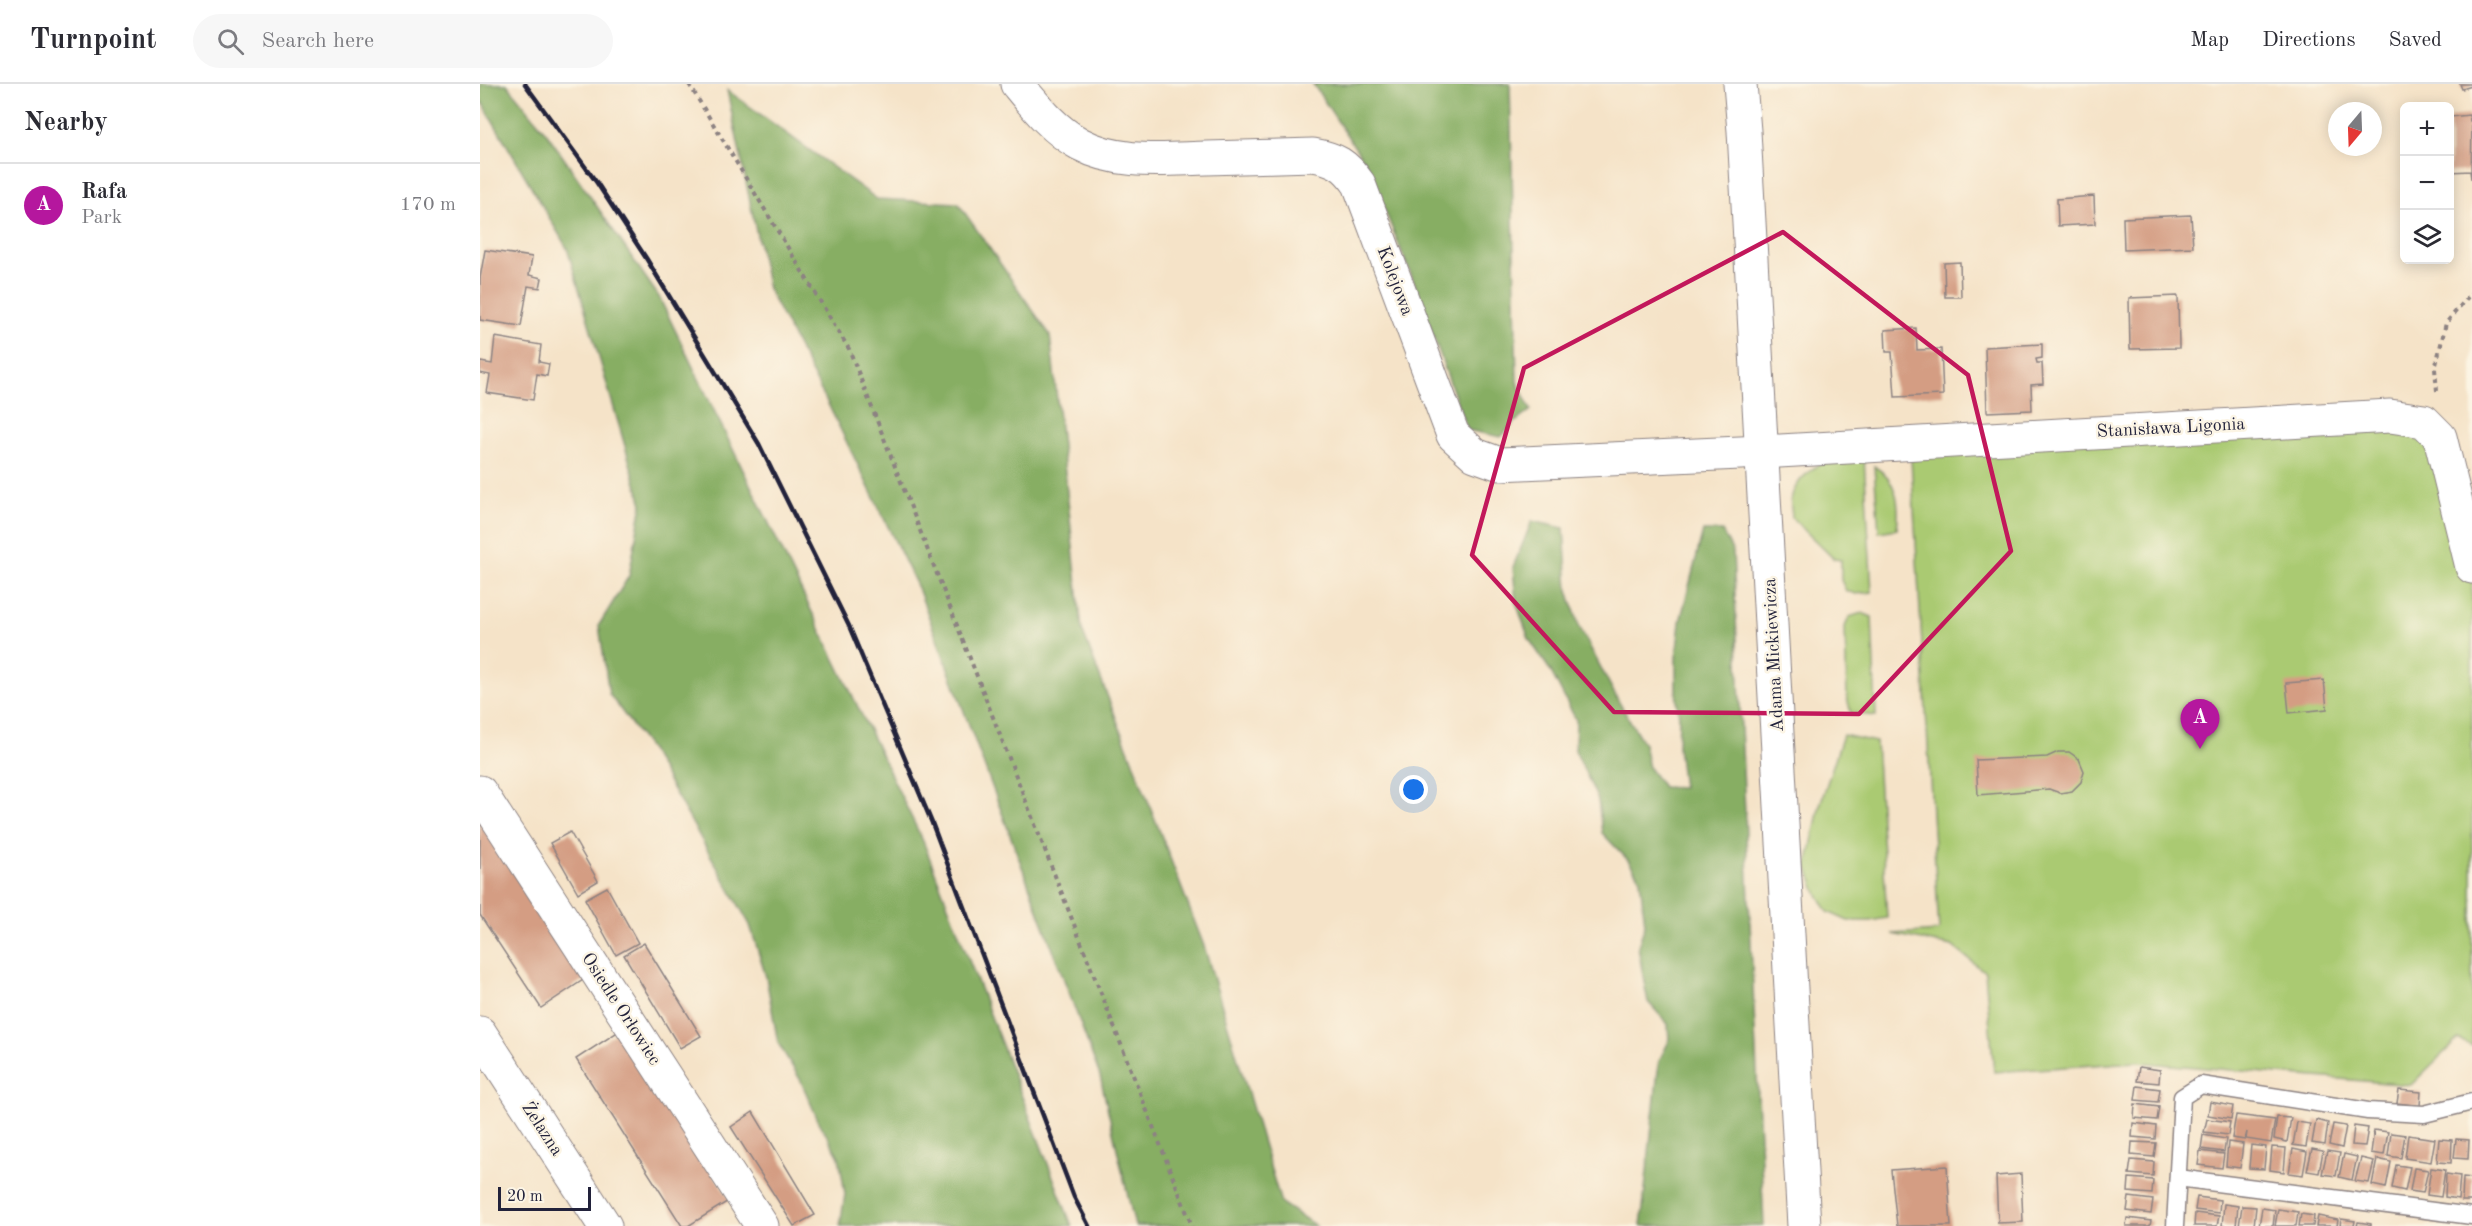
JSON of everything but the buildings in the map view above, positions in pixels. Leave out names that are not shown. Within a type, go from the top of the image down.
[{"type":"street","name":"Kolejowa","points":[[1017,84],[1035,107],[1058,129],[1081,144],[1109,156],[1139,160],[1313,154],[1334,159],[1350,170],[1359,184],[1453,435],[1474,455],[1500,464],[1762,453]]},
{"type":"street","name":"Adama Mickiewicza","points":[[1740,84],[1804,1226]]},
{"type":"street","name":"Stanisława Ligonia","points":[[1762,453],[2390,416],[2424,421],[2440,437]]},
{"type":"street","points":[[2440,437],[2472,567]]},
{"type":"street","name":"Osiedle Orłowiec","points":[[480,792],[762,1226]]},
{"type":"street","name":"Żelazna","points":[[480,1033],[605,1226]]},
{"type":"lane","points":[[2175,1226],[2182,1097],[2201,1085],[2368,1112],[2424,1114],[2472,1102]]},
{"type":"lane","points":[[2178,1178],[2472,1216]]},
{"type":"path","points":[[689,84],[849,349],[1192,1226]]},
{"type":"path","points":[[2440,437],[2435,369],[2445,323],[2472,292]]},
{"type":"highlighted area","points":[[1783,232],[1968,375],[2011,551],[1859,714],[1614,712],[1472,555],[1524,368]]},
{"type":"green space","points":[[480,84],[507,84],[548,135],[659,297],[923,841],[1072,1226],[840,1226],[845,1194],[839,1157],[818,1120],[800,1079],[778,1043],[766,977],[750,925],[651,751],[609,694],[599,625],[629,576],[642,504],[567,248],[480,99]]},
{"type":"green space","points":[[1313,84],[1510,84],[1517,382],[1531,410],[1501,437],[1467,430],[1414,282],[1366,164]]},
{"type":"green space","points":[[727,90],[877,199],[958,203],[1050,335],[1082,630],[1204,946],[1281,1203],[1316,1226],[1135,1226],[1100,1076],[918,588],[829,406],[768,289]]},
{"type":"green space","points":[[2424,421],[2472,567],[2472,1046],[2458,1039],[2411,1085],[2136,1062],[1994,1072],[1985,972],[1952,946],[1892,934],[1939,931],[1910,442]]},
{"type":"green space","points":[[1830,458],[1864,458],[1872,592],[1856,594],[1846,591],[1841,580],[1841,560],[1834,559],[1792,518],[1793,492],[1812,469]]},
{"type":"green space","points":[[1874,466],[1888,479],[1896,493],[1897,529],[1879,532]]},
{"type":"green space","points":[[1532,521],[1564,528],[1568,590],[1579,626],[1644,744],[1649,768],[1663,787],[1683,788],[1678,747],[1676,659],[1680,622],[1703,531],[1722,531],[1733,552],[1764,1226],[1641,1226],[1659,1061],[1669,1041],[1668,1024],[1648,1002],[1645,987],[1638,946],[1645,925],[1640,879],[1628,860],[1602,833],[1598,800],[1575,750],[1576,720],[1550,670],[1529,639],[1516,602],[1513,567]]},
{"type":"green space","points":[[1862,613],[1872,617],[1876,716],[1851,713],[1847,698],[1845,627],[1849,617]]},
{"type":"green space","points":[[1843,735],[1876,742],[1887,918],[1848,921],[1828,912],[1817,893],[1807,866],[1819,808]]},
{"type":"railway","points":[[525,84],[597,183],[646,258],[759,444],[849,626],[932,823],[1074,1197],[1089,1226]]},
{"type":"place","name":"Rafa","points":[[2200,749]]}]
